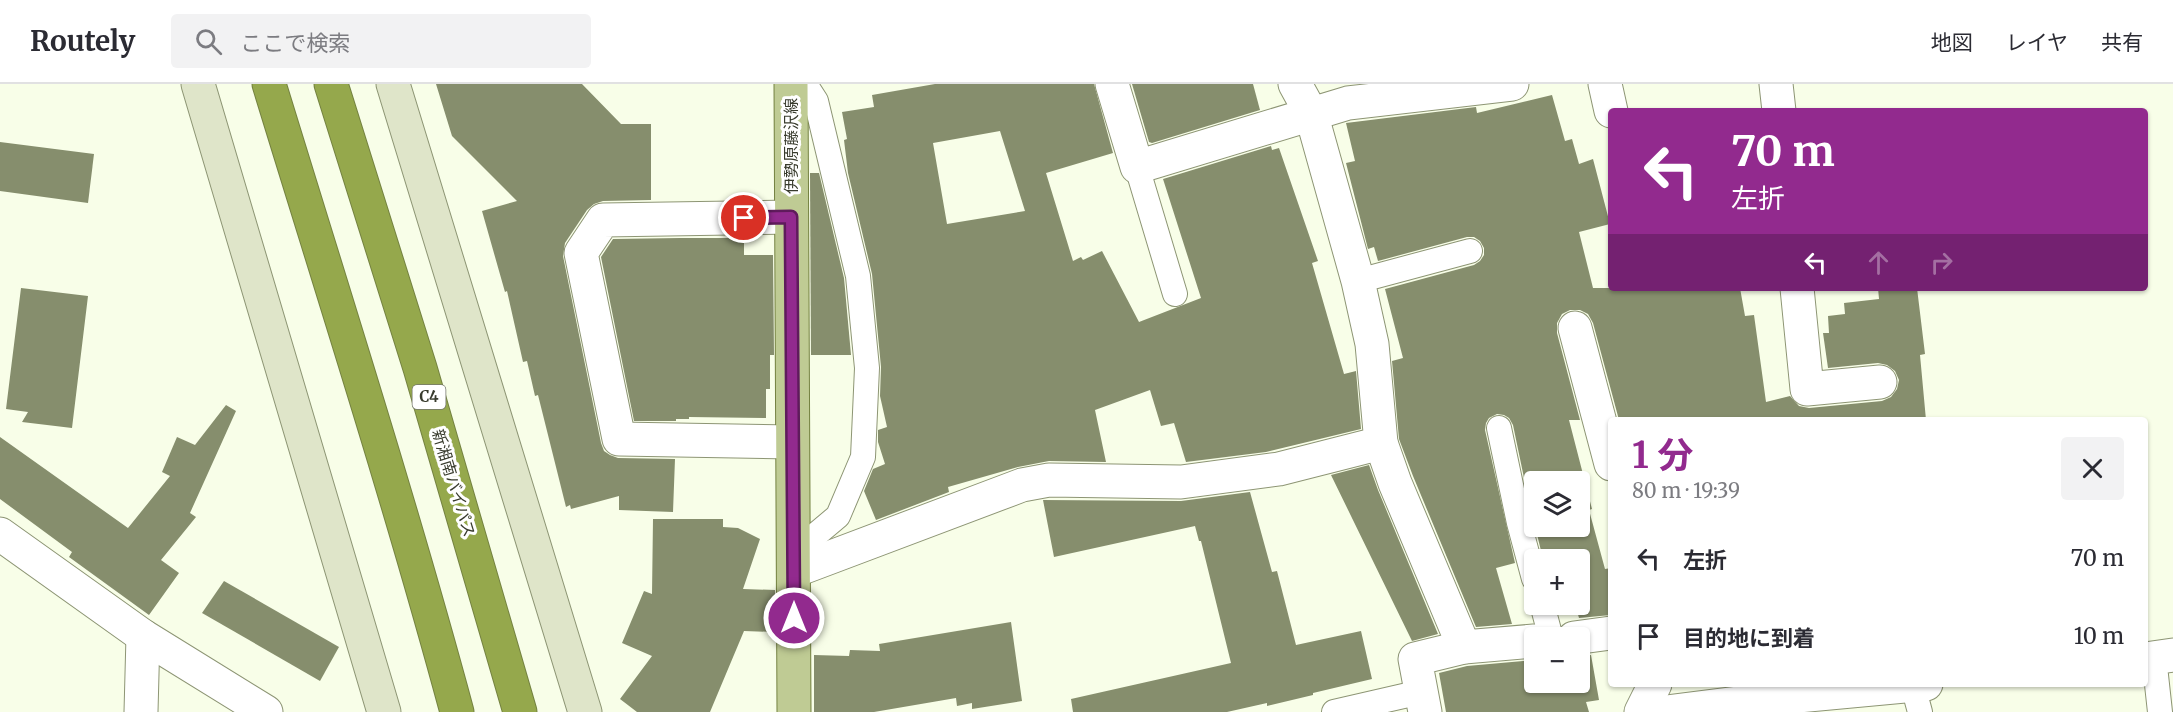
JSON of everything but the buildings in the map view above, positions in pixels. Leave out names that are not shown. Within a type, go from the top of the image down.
[{"type":"highway","points":[[269,84],[432,618],[457,712]]},
{"type":"highway","name":"新湘南バイパス","points":[[331,84],[423,379],[520,712]]},
{"type":"main road","name":"伊勢原藤沢線","points":[[791,84],[794,712]]},
{"type":"street","points":[[198,84],[384,712]]},
{"type":"street","points":[[393,84],[577,709]]},
{"type":"street","points":[[1112,84],[1137,167],[1311,113],[1401,90],[1512,84]]},
{"type":"street","points":[[1295,84],[1311,113],[1358,281],[1372,344],[1382,443],[1395,483],[1464,647]]},
{"type":"street","points":[[1605,84],[1610,108]]},
{"type":"street","points":[[1776,84],[1779,108]]},
{"type":"street","points":[[791,217],[603,220],[581,253],[619,439],[792,442]]},
{"type":"street","points":[[1797,291],[1807,389],[1880,382]]},
{"type":"street","points":[[1575,328],[1608,453]]},
{"type":"street","points":[[794,562],[1022,485],[1049,480],[1181,482],[1279,469],[1382,443]]},
{"type":"street","points":[[0,534],[143,636],[266,712]]},
{"type":"street","points":[[1590,636],[1608,633]]},
{"type":"street","points":[[141,712],[143,636]]},
{"type":"street","points":[[1423,702],[1416,659],[1464,647],[1524,642]]},
{"type":"street","points":[[1636,687],[1640,712]]},
{"type":"street","points":[[1640,712],[1653,687]]},
{"type":"street","points":[[1666,712],[1776,691],[1920,694]]},
{"type":"lane","points":[[794,562],[838,516],[862,457],[867,368],[858,276],[816,101],[805,84]]},
{"type":"lane","points":[[1137,167],[1175,294]]},
{"type":"lane","points":[[1358,281],[1470,251]]},
{"type":"lane","points":[[1499,428],[1526,549]]},
{"type":"lane","points":[[2157,657],[2160,712]]},
{"type":"lane","points":[[1334,712],[1423,702]]},
{"type":"route","points":[[744,218],[791,217],[794,618]]}]
